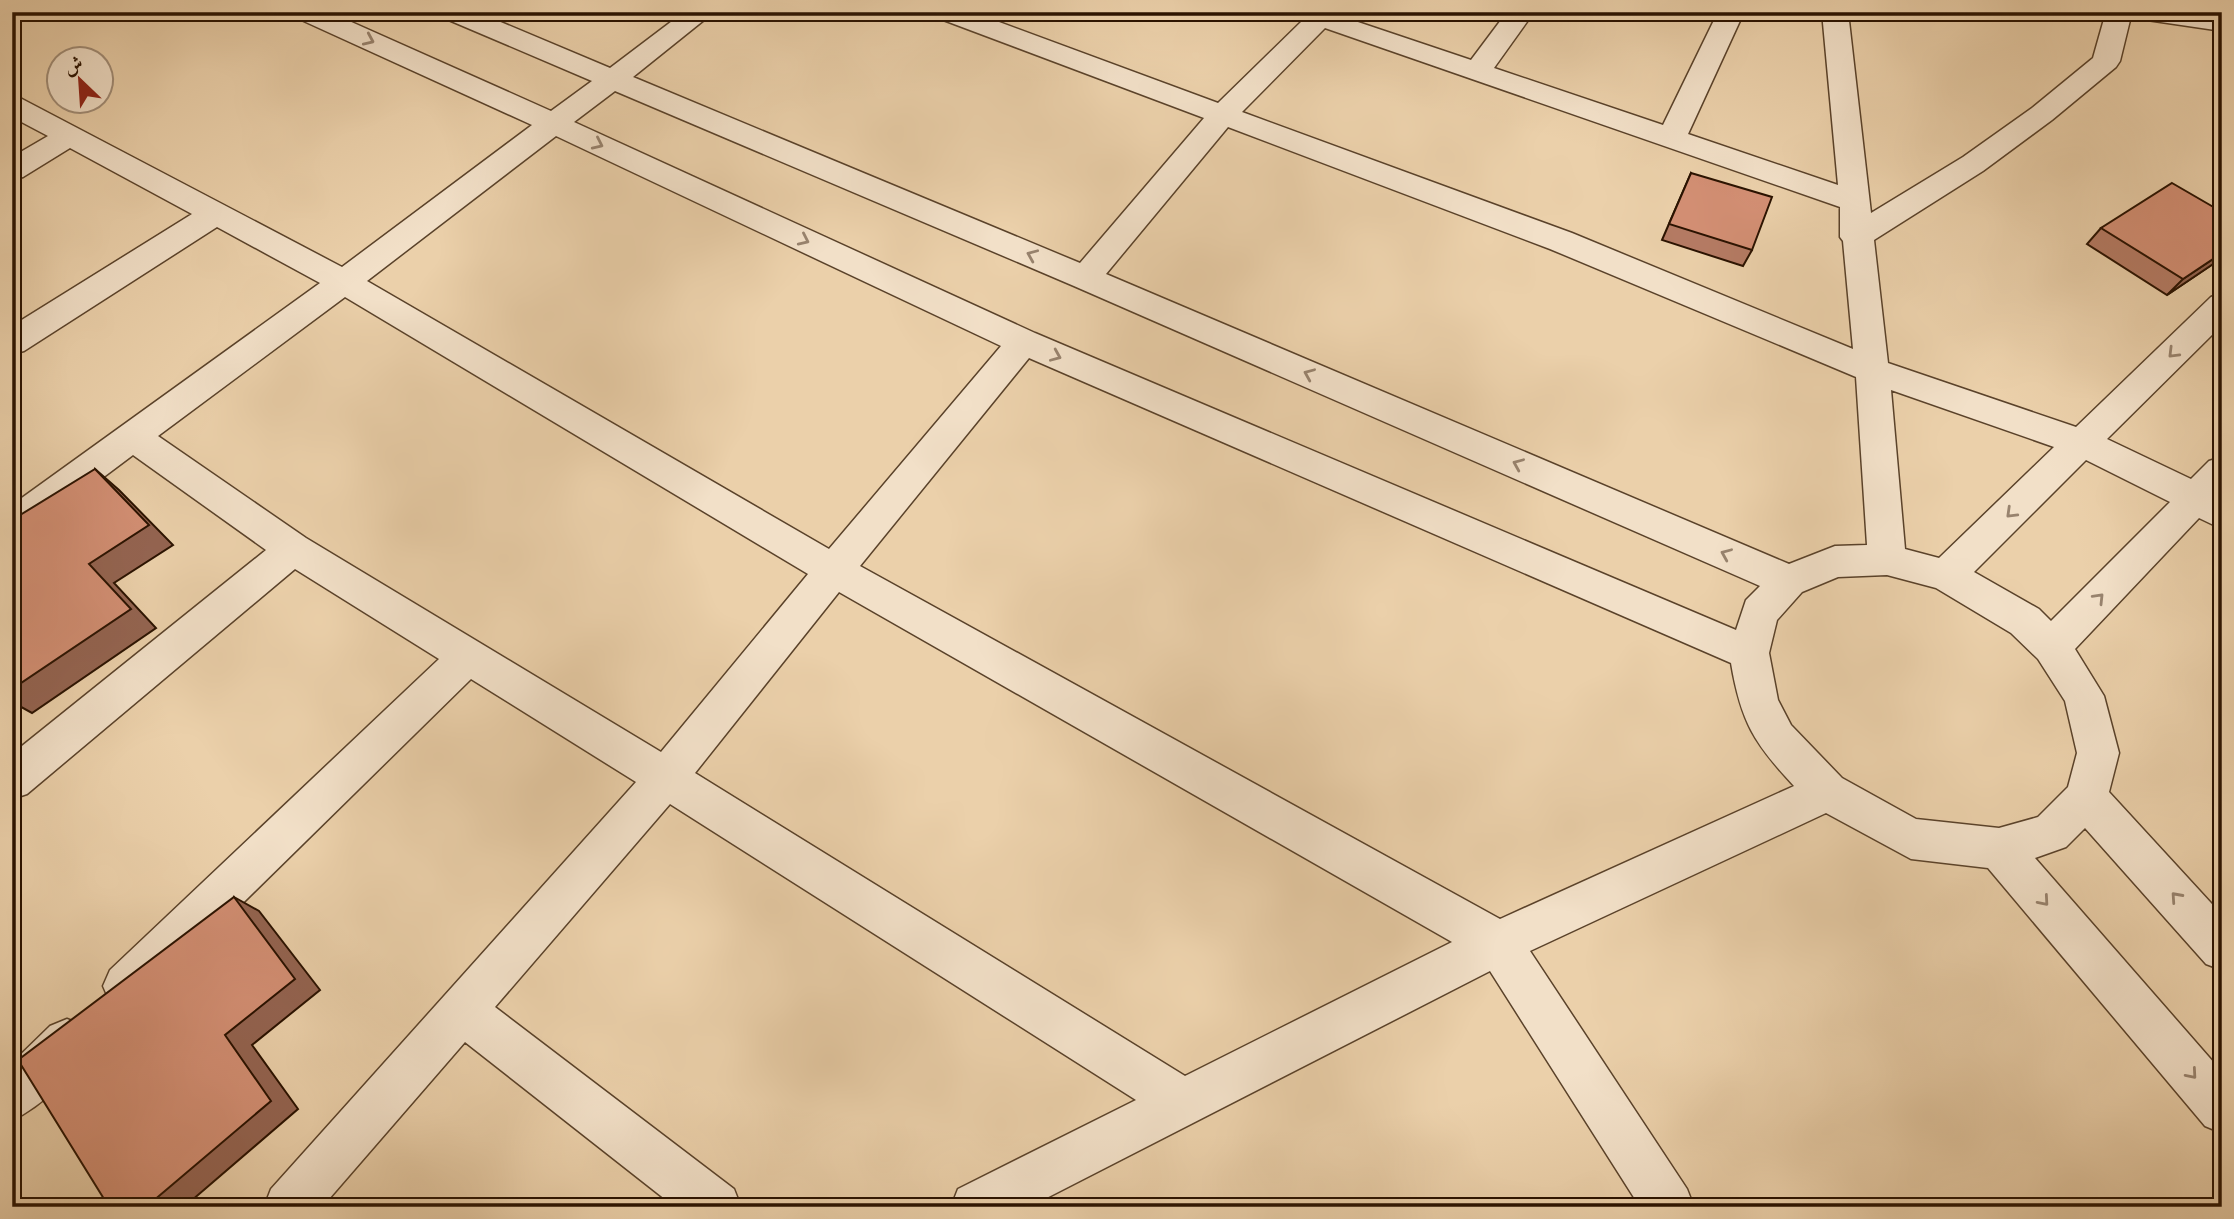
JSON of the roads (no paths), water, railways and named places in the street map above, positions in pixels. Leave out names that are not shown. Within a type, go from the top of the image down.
[{"type":"street","points":[[306,12],[1023,342],[1749,653]]},
{"type":"street","points":[[453,12],[611,81],[1085,278],[1789,581]]},
{"type":"street","points":[[12,525],[344,282],[701,12]]},
{"type":"street","points":[[947,12],[1561,241],[1872,370],[2083,443],[2209,506]]},
{"type":"street","points":[[1478,71],[1521,12]]},
{"type":"street","points":[[1671,138],[1731,12]]},
{"type":"street","points":[[1835,12],[1856,237],[1872,370],[1887,561]]},
{"type":"street","points":[[1856,237],[1973,164],[2042,114],[2106,61],[2119,12]]},
{"type":"street","points":[[2147,12],[2222,23]]},
{"type":"street","points":[[1085,278],[1222,115],[1317,14],[1854,201]]},
{"type":"street","points":[[12,106],[344,282],[834,570],[1498,943],[1669,1207]]},
{"type":"street","points":[[12,170],[69,136]]},
{"type":"street","points":[[12,342],[217,213]]},
{"type":"street","points":[[1946,575],[2222,305]]},
{"type":"street","points":[[289,1207],[666,778],[1023,342]]},
{"type":"street","points":[[133,437],[293,549],[666,778],[1182,1102]]},
{"type":"street","points":[[2052,647],[2209,506],[2222,471]]},
{"type":"street","points":[[12,780],[293,549]]},
{"type":"street","points":[[1887,561],[1946,575],[2025,621],[2052,647],[2084,696],[2098,753],[2086,799],[2051,833],[1999,849],[1911,839],[1827,792],[1776,738],[1758,702],[1749,653],[1760,612],[1789,581],[1835,562],[1887,561]]},
{"type":"street","points":[[12,1096],[467,658]]},
{"type":"street","points":[[976,1207],[1498,943],[1827,792]]},
{"type":"street","points":[[2086,799],[2222,947]]},
{"type":"street","points":[[1999,849],[2222,1109]]},
{"type":"street","points":[[461,1010],[716,1207]]}]
